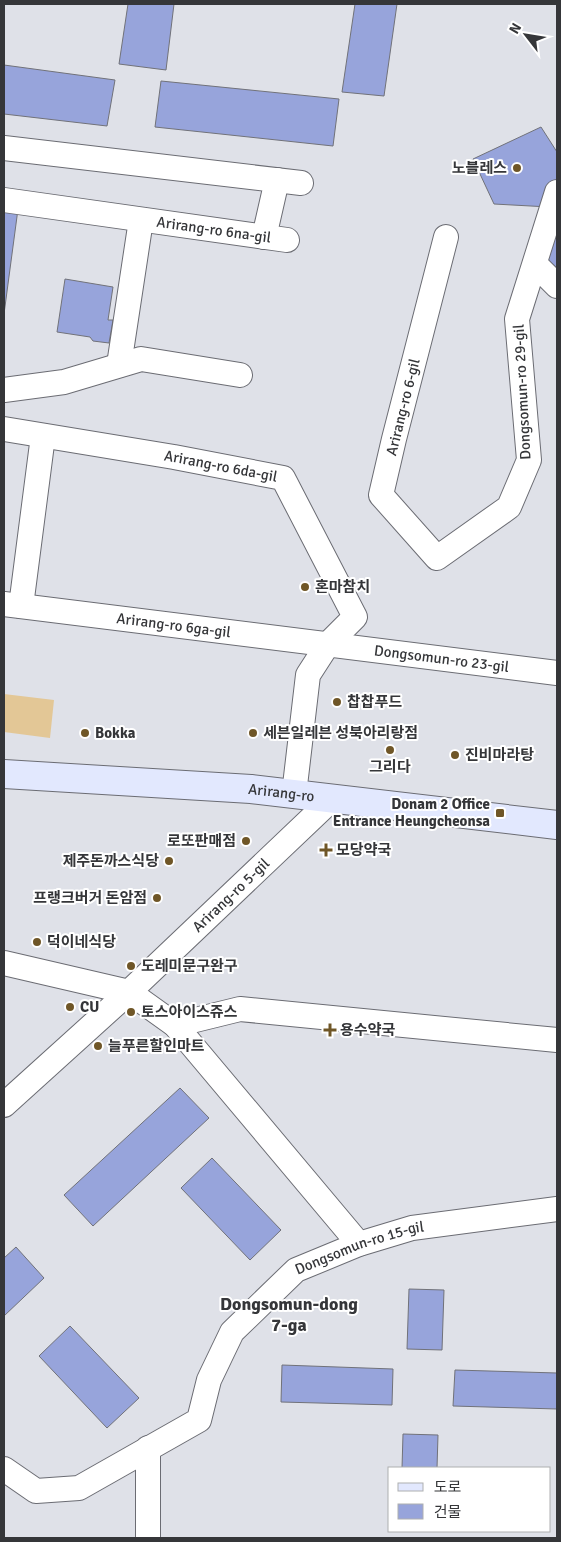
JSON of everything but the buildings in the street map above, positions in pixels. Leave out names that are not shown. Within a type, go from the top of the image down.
[{"type":"main road","name":"Arirang-ro","points":[[4,774],[251,789],[557,825]]},
{"type":"street","points":[[4,148],[301,183]]},
{"type":"street","points":[[264,237],[277,180]]},
{"type":"street","name":"Dongsomun-ro 29-gil","points":[[437,558],[510,507],[529,460],[517,319],[557,192]]},
{"type":"street","name":"Arirang-ro 6na-gil","points":[[4,200],[287,240]]},
{"type":"street","name":"Arirang-ro 6na-gil","points":[[119,365],[141,220]]},
{"type":"street","name":"Arirang-ro 6-gil","points":[[437,558],[381,495],[446,237]]},
{"type":"street","points":[[535,264],[557,286]]},
{"type":"street","points":[[4,390],[64,382],[141,359],[240,375]]},
{"type":"street","name":"Arirang-ro 6da-gil","points":[[4,429],[174,457],[283,478],[355,616],[328,644]]},
{"type":"street","name":"Arirang-ro 6ga-gil","points":[[43,436],[13,605],[328,644]]},
{"type":"street","points":[[294,794],[308,675],[328,644]]},
{"type":"street","name":"Dongsomun-ro 23-gil","points":[[328,644],[557,673]]},
{"type":"street","name":"Arirang-ro 5-gil","points":[[4,1105],[129,992],[332,799]]},
{"type":"street","points":[[4,963],[129,992],[175,1025],[359,1244]]},
{"type":"street","points":[[175,1025],[240,1008],[557,1040]]},
{"type":"street","name":"Dongsomun-ro 15-gil","points":[[4,1469],[36,1491],[79,1488],[199,1420],[209,1380],[232,1332],[296,1270],[359,1244],[412,1228],[557,1209]]},
{"type":"street","points":[[148,1448],[148,1538]]},
{"type":"shaded area","points":[[4,694],[54,700],[50,738],[4,732]]},
{"type":"place","name":"노블레스","points":[[517,168]]},
{"type":"place","name":"혼마참치","points":[[305,587]]},
{"type":"place","name":"찹찹푸드","points":[[337,702]]},
{"type":"place","name":"Bokka","points":[[85,733]]},
{"type":"place","name":"세븐일레븐 성북아리랑점","points":[[253,733]]},
{"type":"place","name":"그리다","points":[[390,750]]},
{"type":"place","name":"진비마라탕","points":[[455,755]]},
{"type":"place","name":"Donam 2 Office Entrance Heungcheonsa","points":[[500,813]]},
{"type":"place","name":"로또판매점","points":[[246,841]]},
{"type":"place","name":"모당약국","points":[[326,850]]},
{"type":"place","name":"제주돈까스식당","points":[[169,861]]},
{"type":"place","name":"프랭크버거 돈암점","points":[[157,898]]},
{"type":"place","name":"덕이네식당","points":[[37,942]]},
{"type":"place","name":"도레미문구완구","points":[[131,966]]},
{"type":"place","name":"CU","points":[[70,1007]]},
{"type":"place","name":"토스아이스쥬스","points":[[131,1012]]},
{"type":"place","name":"용수약국","points":[[330,1030]]},
{"type":"place","name":"늘푸른할인마트","points":[[98,1046]]},
{"type":"district","name":"Dongsomun-dong 7-ga","points":[[289,1314]]}]
